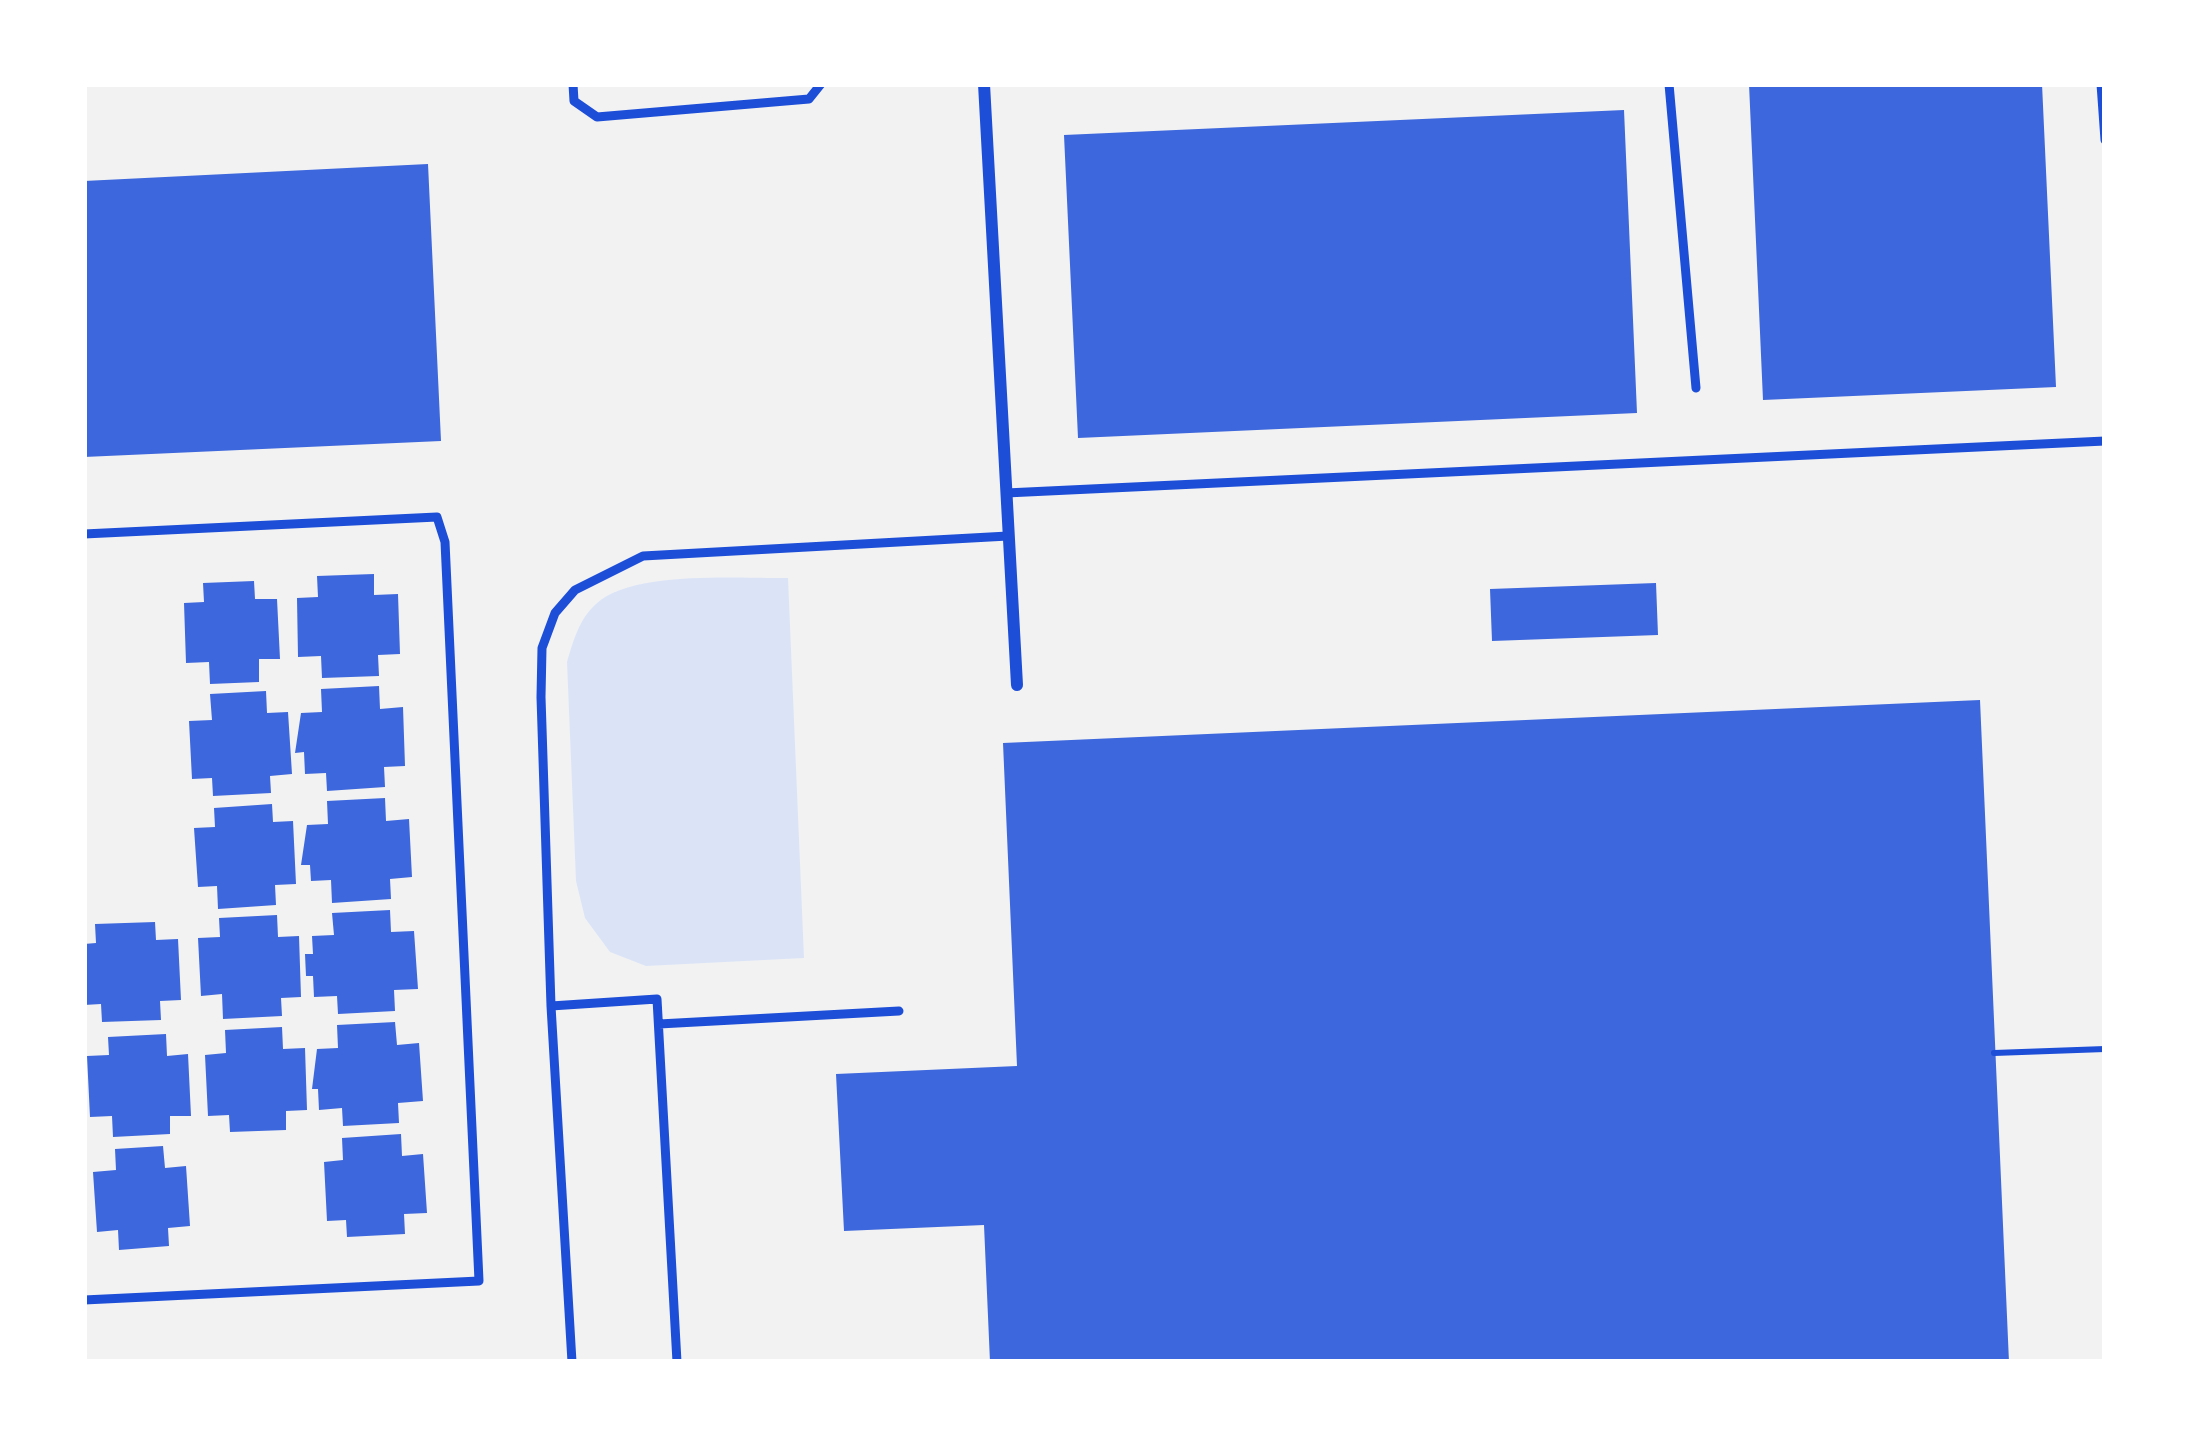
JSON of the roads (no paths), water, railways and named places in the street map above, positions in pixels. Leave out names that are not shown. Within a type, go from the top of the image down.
[{"type":"street","points":[[984,84],[1017,685]]},
{"type":"lane","points":[[573,84],[574,101],[597,117],[809,98],[821,84]]},
{"type":"lane","points":[[1669,84],[1696,388]]},
{"type":"lane","points":[[2101,84],[2105,140]]},
{"type":"lane","points":[[1006,493],[2105,441]]},
{"type":"lane","points":[[84,534],[437,517],[446,542],[478,1280],[84,1300]]},
{"type":"lane","points":[[572,1362],[550,1006],[542,648],[556,613],[575,590],[643,556],[1008,536]]},
{"type":"lane","points":[[550,1006],[657,999],[677,1362]]},
{"type":"lane","points":[[658,1024],[899,1011]]}]
